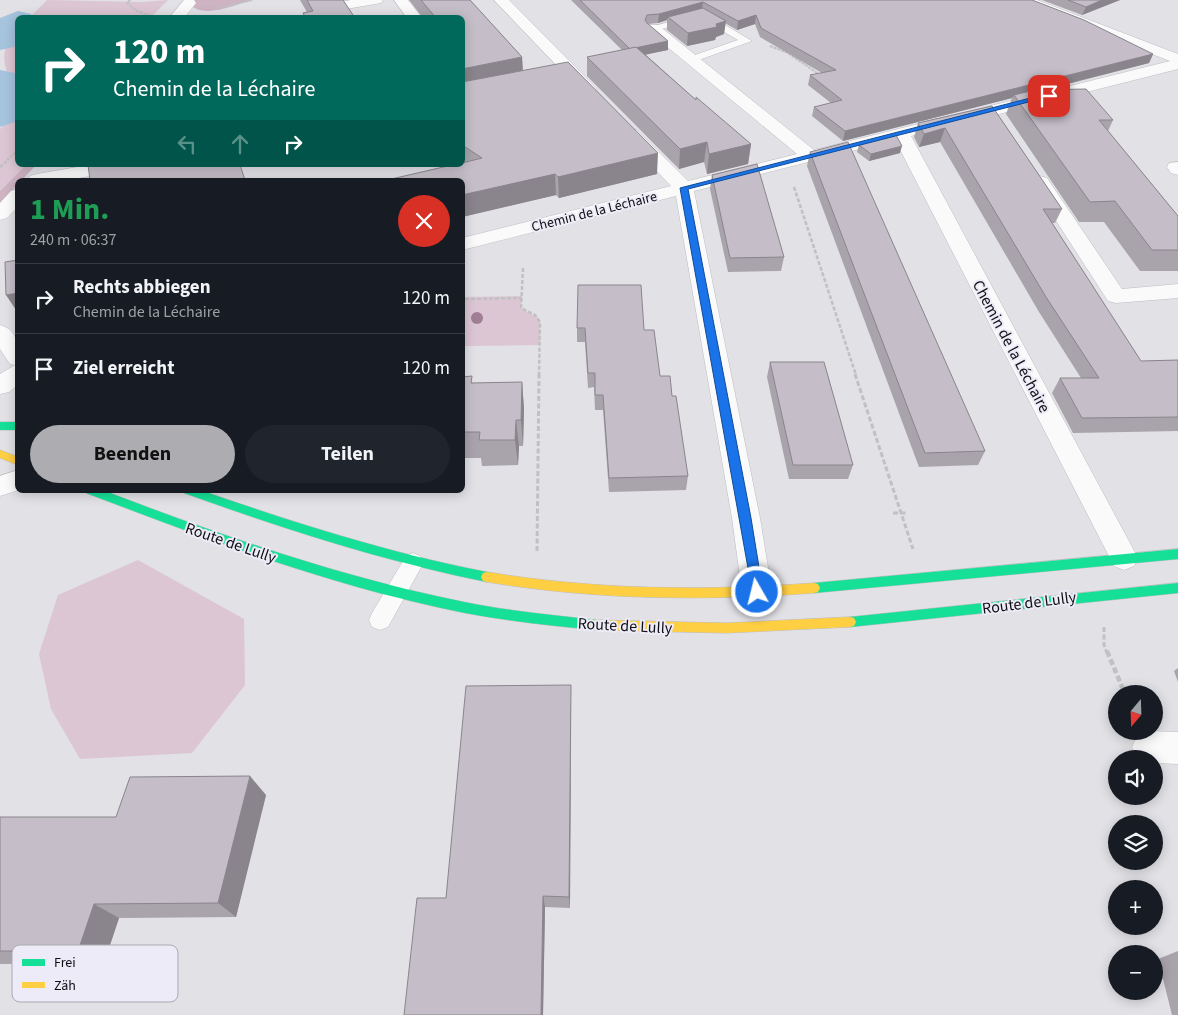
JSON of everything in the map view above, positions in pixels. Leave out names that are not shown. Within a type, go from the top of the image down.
[{"type":"main road","points":[[0,426],[15,426]]},
{"type":"main road","points":[[0,454],[15,460]]},
{"type":"main road","name":"Route de Lully","points":[[98,493],[266,555],[394,593],[500,615],[555,621],[630,626],[748,628],[863,620],[1178,588]]},
{"type":"main road","name":"Route de Lully","points":[[197,493],[334,541],[413,562],[465,574],[560,588],[677,593],[757,592],[923,580],[1178,554]]},
{"type":"street","points":[[346,5],[376,0]]},
{"type":"street","points":[[401,0],[414,15]]},
{"type":"street","points":[[501,0],[601,102]]},
{"type":"street","points":[[1024,0],[1178,59]]},
{"type":"street","points":[[179,15],[189,3]]},
{"type":"street","points":[[653,28],[812,156]]},
{"type":"street","name":"Chemin de la Léchaire","points":[[465,243],[901,134],[997,118],[1178,64]]},
{"type":"street","points":[[555,78],[573,74]]},
{"type":"street","points":[[622,124],[684,188],[746,518],[757,592]]},
{"type":"street","name":"Chemin de la Léchaire","points":[[901,134],[1124,558]]},
{"type":"street","points":[[33,178],[42,167]]},
{"type":"street","points":[[48,178],[108,167]]},
{"type":"street","points":[[1030,167],[1116,296],[1178,291]]},
{"type":"street","points":[[0,214],[15,198]]},
{"type":"street","points":[[0,332],[15,354]]},
{"type":"street","points":[[0,386],[15,374]]},
{"type":"street","points":[[0,486],[15,481]]},
{"type":"lane","points":[[653,28],[703,15],[747,41]]},
{"type":"lane","points":[[693,59],[747,41]]},
{"type":"lane","points":[[380,620],[413,562]]},
{"type":"path","points":[[130,0],[127,3],[137,11],[147,15]]},
{"type":"path","points":[[747,41],[777,48],[827,80]]},
{"type":"path","points":[[777,48],[787,46]]},
{"type":"path","points":[[0,167],[15,153]]},
{"type":"path","points":[[786,163],[915,556]]},
{"type":"path","points":[[523,268],[521,308],[538,317],[540,322],[536,550],[540,558]]},
{"type":"path","points":[[465,300],[522,298]]},
{"type":"path","points":[[893,513],[906,512]]},
{"type":"path","points":[[1104,625],[1104,645],[1121,685]]},
{"type":"shaded area","points":[[47,0],[142,2],[168,0],[153,15],[32,15]]},
{"type":"shaded area","points":[[192,0],[252,0],[228,8],[210,11],[195,8],[189,3]]},
{"type":"shaded area","points":[[15,30],[15,84],[7,73],[4,57],[7,42]]},
{"type":"shaded area","points":[[15,116],[15,167],[24,167],[0,191],[0,129]]},
{"type":"shaded area","points":[[24,167],[34,167],[24,178],[15,178],[15,187],[0,205],[0,191]]},
{"type":"shaded area","points":[[522,296],[521,308],[540,319],[540,345],[465,346],[465,297]]},
{"type":"shaded area","points":[[138,560],[244,619],[245,685],[192,753],[80,759],[51,709],[39,654],[58,595]]},
{"type":"building","points":[[307,0],[343,0],[353,15],[304,15],[303,13],[313,11]]},
{"type":"building","points":[[421,0],[470,0],[522,57],[465,68],[465,15],[434,15]]},
{"type":"building","points":[[580,0],[1032,0],[1084,20],[1153,54],[845,131],[814,107],[842,100],[810,75],[836,70],[761,28],[756,15],[738,21],[703,2],[659,14],[647,15],[645,20],[647,23],[668,41],[630,49]]},
{"type":"building","points":[[1068,0],[1102,0],[1086,7]]},
{"type":"building","points":[[703,8],[726,21],[716,24],[717,27],[688,33],[668,17]]},
{"type":"building","points":[[636,47],[696,100],[696,97],[751,144],[709,154],[707,142],[680,149],[587,57]]},
{"type":"building","points":[[568,62],[658,153],[558,177],[555,174],[465,194],[465,178],[396,178],[443,167],[465,167],[465,162],[482,158],[465,147],[465,81]]},
{"type":"building","points":[[1086,89],[1113,120],[1099,120],[1178,216],[1178,250],[1152,250],[1115,201],[1090,202],[1014,95],[1034,90]]},
{"type":"building","points":[[992,106],[1062,209],[1043,209],[1141,361],[1178,360],[1178,417],[1082,418],[1060,378],[1099,378],[1046,297],[945,128],[924,134],[918,123]]},
{"type":"building","points":[[896,135],[902,146],[871,154],[859,145]]},
{"type":"building","points":[[848,142],[985,451],[925,453],[810,152]]},
{"type":"building","points":[[757,164],[784,257],[730,258],[712,175]]},
{"type":"building","points":[[88,167],[241,167],[244,178],[90,178]]},
{"type":"building","points":[[15,260],[15,294],[6,295],[5,262]]},
{"type":"building","points":[[578,285],[641,285],[644,330],[654,330],[660,376],[670,376],[672,396],[676,396],[688,476],[609,478],[603,395],[595,395],[595,373],[588,373],[585,328],[577,328]]},
{"type":"building","points":[[770,362],[824,362],[853,465],[793,465]]},
{"type":"building","points":[[472,376],[471,383],[522,382],[521,420],[516,420],[515,440],[479,440],[480,432],[465,432],[465,377]]},
{"type":"building","points":[[571,685],[569,897],[543,896],[541,1015],[404,1015],[417,898],[446,898],[466,686]]},
{"type":"building","points":[[250,776],[218,903],[94,904],[80,945],[12,945],[12,951],[0,951],[0,817],[116,817],[130,777]]},
{"type":"waterway","points":[[0,39],[2,34],[15,24]]},
{"type":"waterway","points":[[0,82],[15,102],[0,114]]},
{"type":"traffic: fast","points":[[0,426],[15,426]]},
{"type":"traffic: fast","points":[[98,493],[276,557],[338,577],[402,594],[465,608],[530,618],[596,625]]},
{"type":"traffic: fast","points":[[197,493],[373,551],[449,570],[487,577]]},
{"type":"traffic: fast","points":[[814,588],[1178,554]]},
{"type":"traffic: fast","points":[[850,622],[1178,588]]},
{"type":"traffic: slow","points":[[0,454],[15,460]]},
{"type":"traffic: slow","points":[[487,577],[528,584],[609,592],[691,594],[814,588]]},
{"type":"traffic: slow","points":[[596,625],[726,628],[850,622]]},
{"type":"route","points":[[757,592],[746,518],[684,188],[1049,96]]}]
